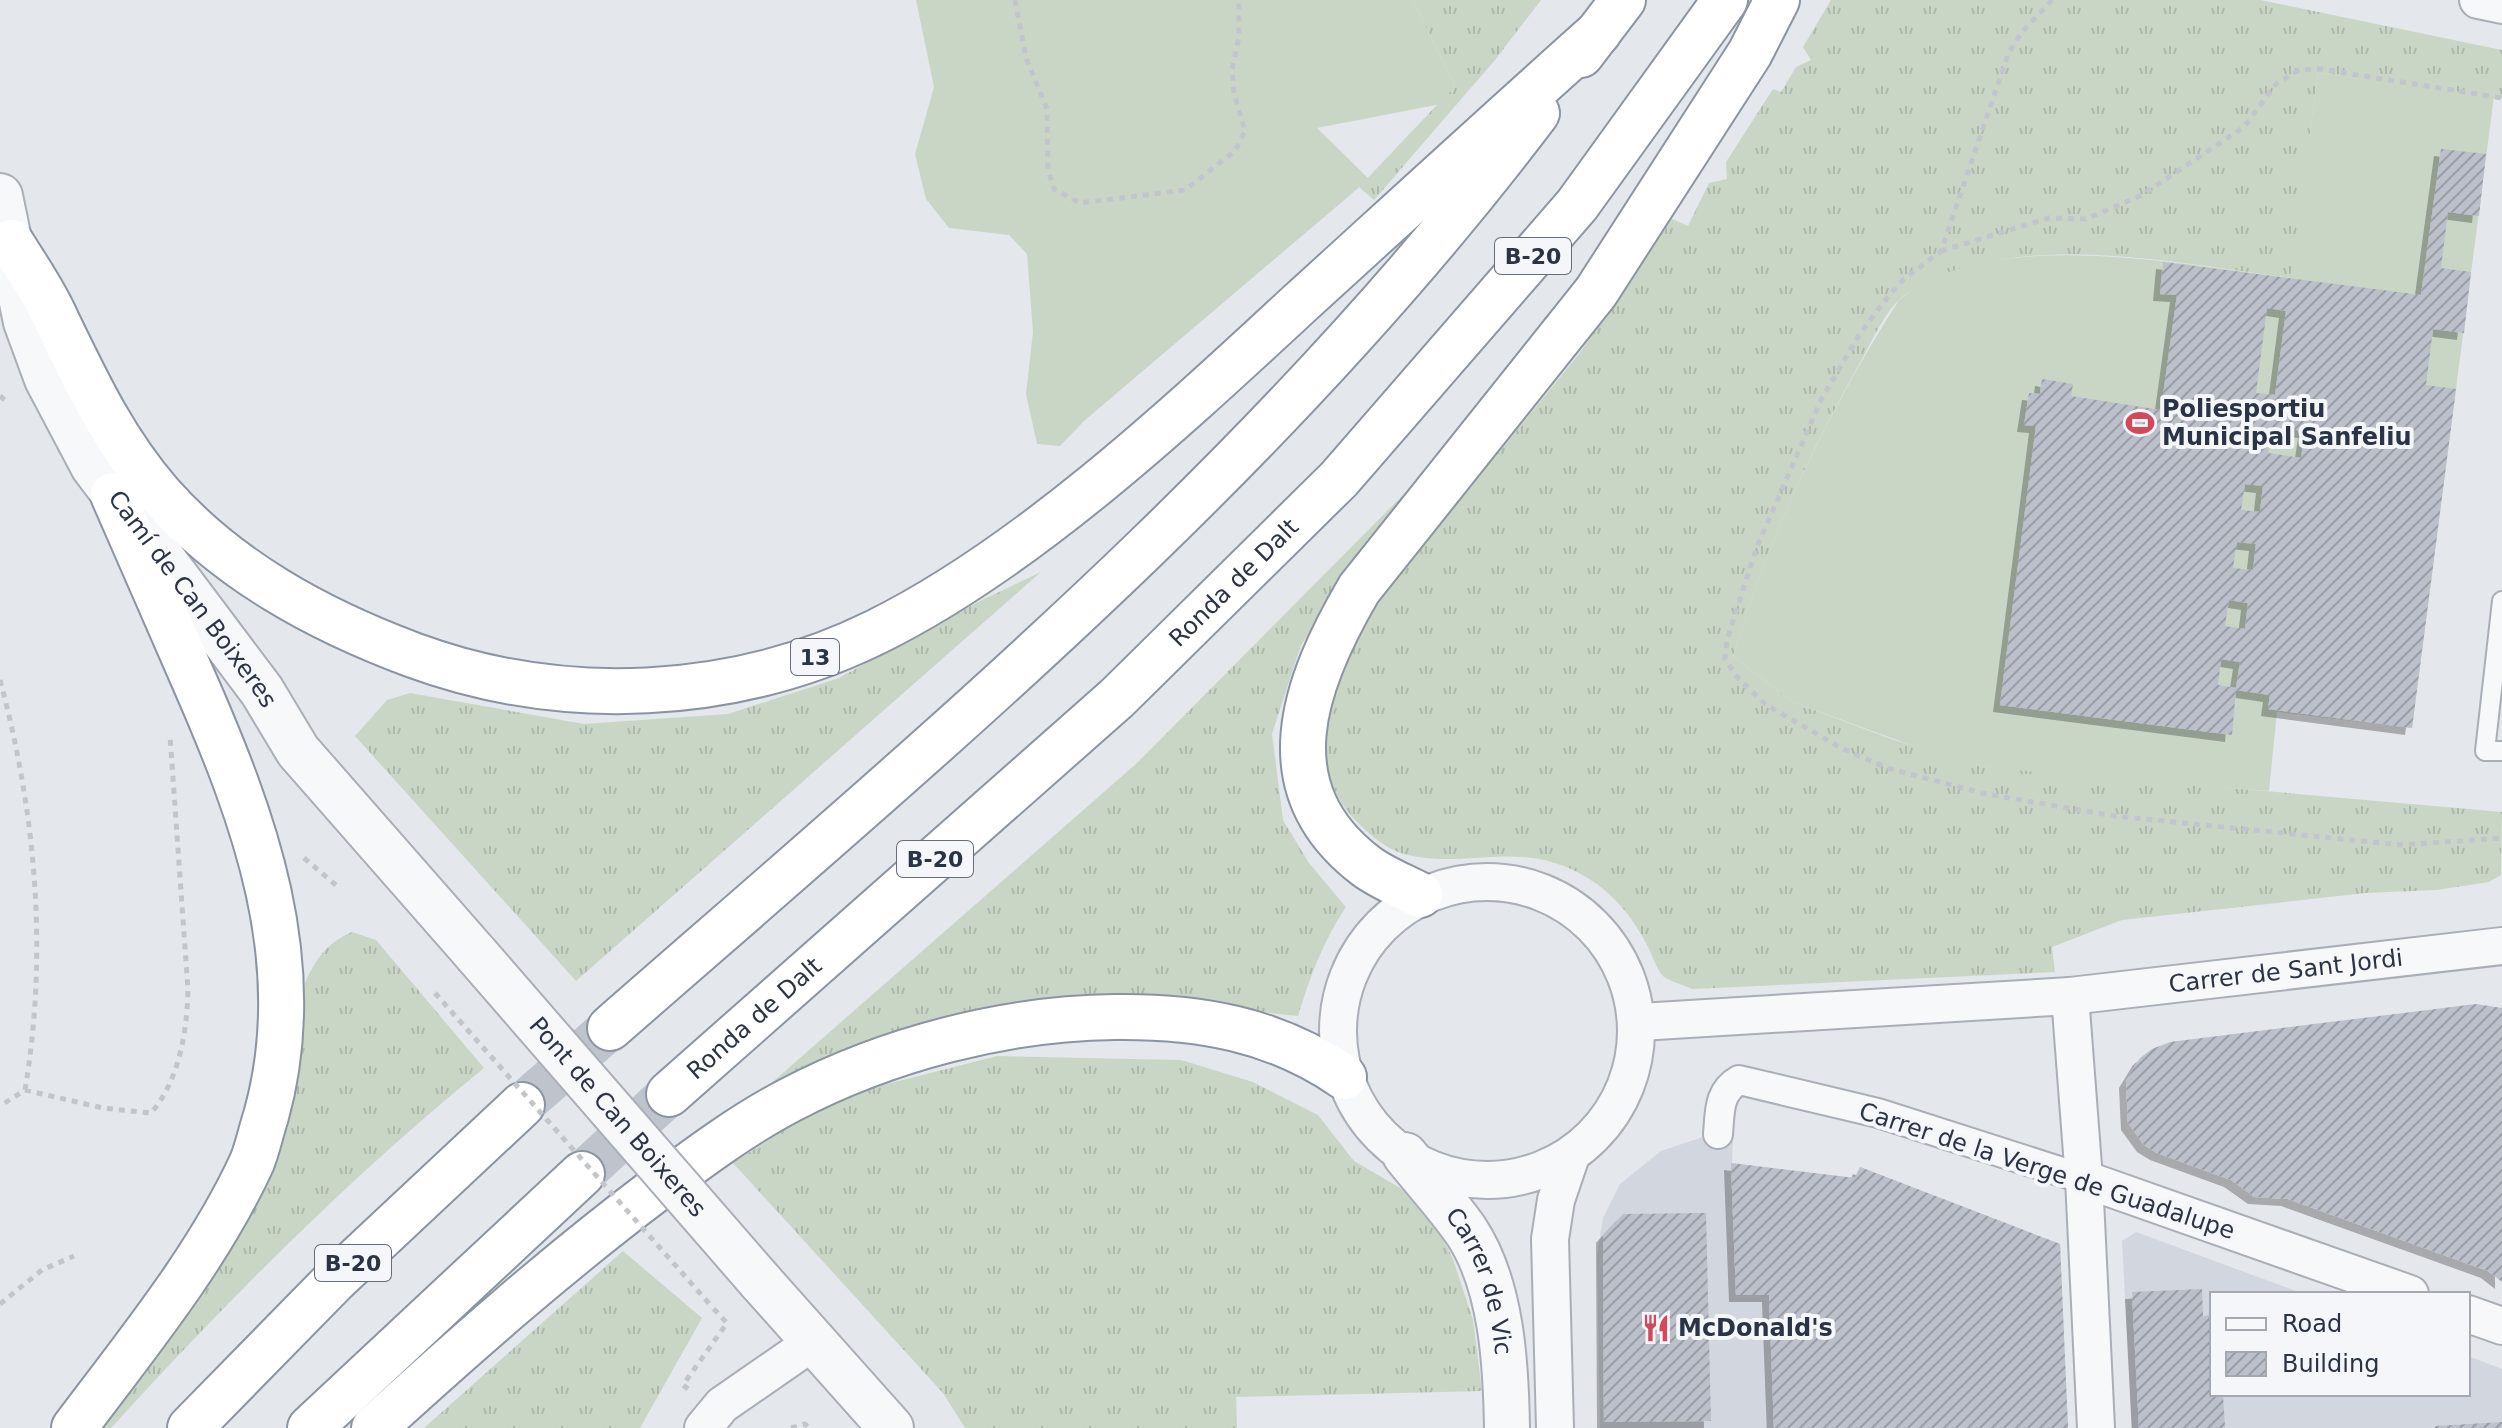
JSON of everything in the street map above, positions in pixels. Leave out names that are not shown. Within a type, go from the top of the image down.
[{"type":"highway","name":"Ronda de Dalt","points":[[669,1094],[1117,698],[1339,479],[1577,205],[1725,0]]},
{"type":"highway","points":[[1420,895],[1368,868],[1320,819],[1303,766],[1304,723],[1313,682],[1333,634],[1359,589],[1596,292],[1750,53],[1777,0]]},
{"type":"highway","points":[[610,1028],[1059,632],[1281,416],[1504,158],[1611,16]]},
{"type":"highway","name":"13","points":[[11,242],[55,316],[105,422],[132,460],[199,533],[277,591],[382,644],[490,678],[542,688],[601,692],[702,685],[816,657],[875,632],[936,598],[1002,553],[1132,452],[1242,357],[1611,16]]},
{"type":"highway","points":[[74,1428],[223,1221],[253,1159],[273,1091],[283,1019],[281,959],[272,898],[254,831],[220,740],[113,495]]},
{"type":"highway","points":[[374,1428],[471,1339],[617,1219],[710,1150],[789,1100],[840,1076],[952,1039],[1079,1017],[1133,1017],[1184,1019],[1259,1033],[1315,1057],[1344,1077]]},
{"type":"highway","name":"B-20","points":[[190,1428],[334,1281],[522,1105]]},
{"type":"highway","points":[[310,1428],[582,1174]]},
{"type":"street","points":[[2478,0],[2502,5]]},
{"type":"street","name":"Camí de Can Boixeres","points":[[0,196],[26,322],[47,379],[69,424],[113,495],[262,691],[298,751],[476,954]]},
{"type":"street","points":[[1481,883],[1525,887],[1565,906],[1596,930],[1622,964],[1640,1022],[1638,1049],[1627,1089],[1603,1128],[1571,1156],[1532,1175],[1489,1180],[1445,1174],[1405,1155],[1373,1125],[1344,1077],[1337,1016],[1347,974],[1370,935],[1399,908],[1440,887],[1481,883]]},
{"type":"street","name":"Carrer de Sant Jordi","points":[[1640,1022],[2070,996],[2502,946]]},
{"type":"street","name":"Pont de Can Boixeres","points":[[476,954],[891,1428]]},
{"type":"street","points":[[2070,996],[2084,1179],[2096,1428]]},
{"type":"street","name":"Carrer de la Verge de Guadalupe","points":[[1718,1134],[1722,1099],[1728,1087],[1739,1080],[1878,1113],[2084,1179],[2404,1292]]},
{"type":"street","name":"Carrer de Vic","points":[[1405,1155],[1468,1233],[1488,1282],[1500,1332],[1507,1428]]},
{"type":"street","points":[[1555,1428],[1550,1239],[1552,1218],[1571,1156]]},
{"type":"street","points":[[2470,1315],[2502,1326]]},
{"type":"street","points":[[703,1428],[722,1405],[813,1342]]},
{"type":"lane","points":[[2502,601],[2485,751],[2502,751]]},
{"type":"path","points":[[1015,0],[1026,58],[1047,109],[1048,170],[1054,189],[1080,203],[1185,190],[1235,151],[1245,131],[1234,93],[1232,69],[1239,37],[1239,1]]},
{"type":"path","points":[[1941,251],[1988,123],[2009,52],[2022,32],[2052,0]]},
{"type":"path","points":[[2502,98],[2320,69],[2299,70],[2276,84],[2244,127],[2142,195],[2086,219],[2049,218],[1941,251],[1890,294],[1859,335],[1821,400],[1756,549],[1736,610],[1725,659],[1737,677],[1765,704],[1841,748],[1887,768],[1986,794],[2115,816],[2401,845],[2502,838]]},
{"type":"path","points":[[0,396],[6,401]]},
{"type":"path","points":[[0,680],[20,754],[37,893],[32,1046],[25,1090]]},
{"type":"path","points":[[0,1106],[25,1090],[103,1108],[151,1113],[165,1097],[187,1021],[188,990],[170,733]]},
{"type":"path","points":[[435,993],[713,1308]]},
{"type":"path","points":[[0,1304],[42,1270],[74,1256]]},
{"type":"path","points":[[791,1428],[805,1424],[809,1428]]},
{"type":"shaded area","points":[[1703,1137],[1733,1138],[1732,1163],[1854,1178],[1860,1167],[2060,1244],[2068,1428],[1600,1428],[1597,1255],[1603,1218],[1620,1184],[1661,1151]]},
{"type":"shaded area","points":[[2136,1232],[2299,1292],[2210,1292],[2210,1396],[2470,1396],[2470,1357],[2502,1369],[2502,1428],[2132,1428],[2122,1241]]},
{"type":"green space","points":[[916,0],[1413,0],[1455,86],[1441,104],[1317,128],[1369,179],[1084,421],[1060,446],[1037,444],[1026,394],[1033,332],[1027,254],[1009,235],[949,228],[926,199],[915,154],[934,87]]},
{"type":"green space","points":[[1413,0],[1541,0],[1495,60],[1374,200],[1359,187],[1455,86]]},
{"type":"green space","points":[[1831,0],[2260,0],[2502,50],[2502,99],[2318,73],[2291,278],[2147,259],[2046,255],[1997,260],[1951,272],[1901,298],[1876,333],[1805,468],[1773,542],[1733,656],[1793,702],[1894,740],[1982,766],[2502,812],[2501,875],[2489,882],[2437,890],[2366,893],[2122,920],[2052,947],[2055,972],[1692,989],[1664,977],[1626,912],[1609,894],[1577,872],[1532,858],[1448,859],[1404,854],[1369,833],[1339,799],[1329,773],[1325,745],[1328,717],[1346,660],[1373,607],[1579,354],[1672,219],[1688,226],[1709,183],[1727,179],[1726,162],[1773,89],[1781,92],[1796,67],[1811,60],[1803,47]]},
{"type":"green space","name":"Poliesportiu Municipal Sanfeliu","points":[[2318,73],[2494,96],[2412,728],[2277,712],[2269,791],[2060,775],[1982,766],[1943,757],[1793,702],[1733,656],[1765,562],[1804,472],[1848,385],[1899,300],[1937,277],[1982,263],[2033,256],[2143,259],[2290,278]]},
{"type":"green space","points":[[1411,487],[1301,645],[1272,734],[1283,820],[1309,863],[1346,907],[1318,960],[1298,1016],[1262,1012],[918,1029],[768,1086],[1137,763]]},
{"type":"green space","points":[[1041,572],[576,981],[355,736],[387,700],[410,693],[584,724],[728,714],[839,678],[978,602]]},
{"type":"green space","points":[[352,932],[376,940],[484,1068],[386,1152],[291,1241],[111,1428],[99,1428],[202,1295],[260,1193],[305,983],[323,952]]},
{"type":"green space","points":[[997,1056],[1181,1060],[1253,1082],[1318,1115],[1354,1161],[1424,1202],[1453,1259],[1473,1320],[1482,1391],[1236,1397],[1237,1428],[965,1428],[943,1393],[733,1163],[832,1098]]},
{"type":"green space","points":[[623,1251],[702,1318],[640,1428],[424,1428]]},
{"type":"building","points":[[2441,149],[2486,154],[2479,216],[2448,212],[2441,268],[2471,272],[2464,333],[2433,329],[2426,385],[2456,389],[2412,728],[2268,709],[2270,695],[2236,690],[2232,735],[2000,705],[2036,426],[2024,425],[2029,393],[2040,394],[2042,379],[2073,384],[2071,396],[2161,410],[2177,295],[2160,294],[2163,262],[2421,295]],"holes":[[[2267,308],[2286,311],[2275,395],[2256,393]],[[2271,427],[2305,431],[2301,458],[2268,453]],[[2245,484],[2263,486],[2260,512],[2241,510]],[[2237,542],[2256,544],[2253,570],[2233,568]],[[2229,600],[2248,603],[2245,629],[2225,626]],[[2221,659],[2240,662],[2236,688],[2218,685]]]},
{"type":"building","points":[[2476,1004],[2502,1008],[2502,1282],[2488,1271],[2288,1199],[2255,1197],[2231,1180],[2157,1153],[2144,1145],[2128,1123],[2126,1081],[2140,1058],[2170,1042]]},
{"type":"building","points":[[1731,1163],[1855,1178],[1860,1167],[2060,1244],[2068,1428],[1774,1428],[1769,1295],[1736,1295]]},
{"type":"building","name":"McDonald's","points":[[1706,1213],[1711,1421],[1604,1422],[1603,1236],[1623,1214]]},
{"type":"building","points":[[2202,1289],[2203,1316],[2210,1315],[2210,1396],[2223,1396],[2225,1428],[2139,1428],[2132,1292]]},
{"type":"building","points":[[2502,1422],[2502,1428],[2435,1428],[2435,1426]]},
{"type":"tunnel","points":[[522,1105],[610,1028]]},
{"type":"tunnel","points":[[582,1174],[669,1094]]},
{"type":"place","name":"Poliesportiu Municipal Sanfeliu","points":[[2140,423]]},
{"type":"place","name":"McDonald's","points":[[1656,1328]]}]
